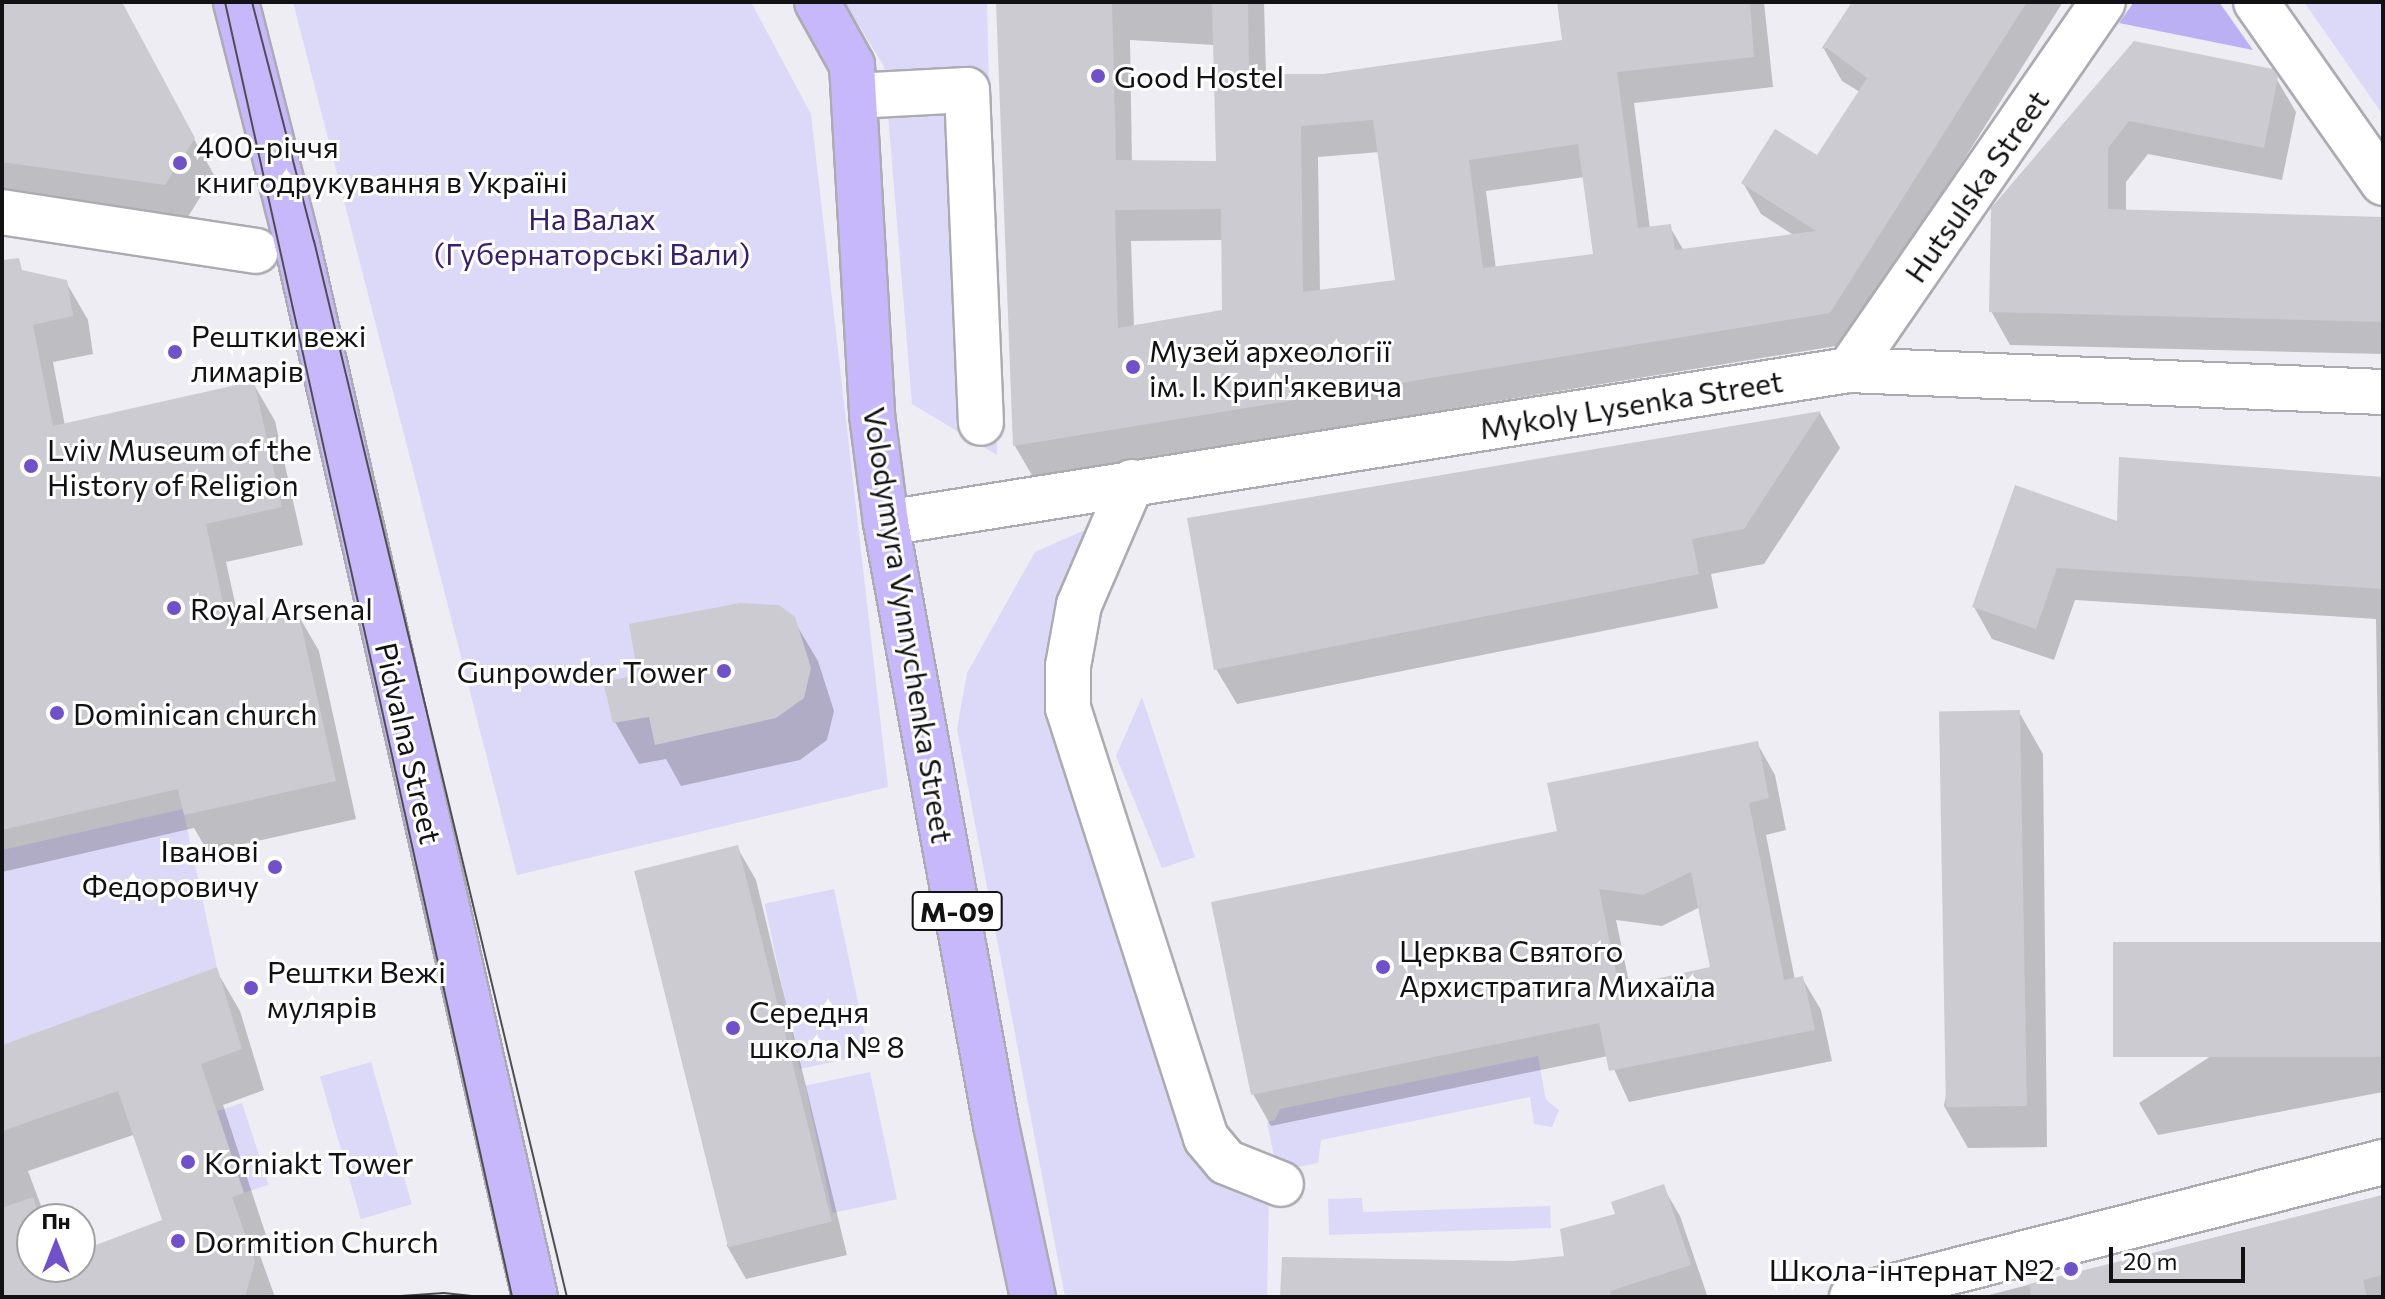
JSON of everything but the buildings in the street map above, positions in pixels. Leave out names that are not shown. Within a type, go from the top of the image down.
[{"type":"main road","name":"Pidvalna Street","points":[[236,2],[297,243],[535,1297]]},
{"type":"main road","name":"Volodymyra Vynnychenka Street","points":[[817,2],[852,65],[872,415],[886,523],[996,1125],[1033,1297]]},
{"type":"street","name":"Hutsulska Street","points":[[1849,370],[2103,2]]},
{"type":"street","points":[[2256,2],[2383,183]]},
{"type":"street","points":[[854,96],[967,90],[981,423]]},
{"type":"street","points":[[2,212],[256,251]]},
{"type":"street","name":"Mykoly Lysenka Street","points":[[886,523],[1849,370],[2383,392]]},
{"type":"street","points":[[1132,482],[1079,605],[1068,666],[1068,708],[1206,1138],[1226,1162],[1281,1184]]},
{"type":"street","points":[[1852,1297],[2383,1162]]},
{"type":"green space","name":"На Валах (Губернаторські Вали)","points":[[293,2],[751,2],[811,114],[888,787],[517,875]]},
{"type":"green space","points":[[844,2],[987,2],[997,455],[912,404],[884,66]]},
{"type":"green space","points":[[2304,2],[2383,2],[2383,115]]},
{"type":"green space","points":[[1092,527],[1051,682],[1193,1145],[1269,1196],[1267,1297],[1065,1297],[957,729],[967,673],[1035,552]]},
{"type":"green space","points":[[1142,697],[1195,857],[1162,868],[1116,756]]},
{"type":"green space","points":[[183,809],[217,967],[2,1045],[2,850]]},
{"type":"green space","points":[[834,889],[869,1054],[800,1069],[765,904]]},
{"type":"green space","points":[[1538,1056],[1546,1100],[1559,1110],[1552,1127],[1534,1124],[1530,1097],[1321,1140],[1318,1163],[1277,1171],[1267,1122],[1275,1120],[1280,1109]]},
{"type":"green space","points":[[371,1062],[412,1204],[361,1219],[320,1077]]},
{"type":"green space","points":[[870,1072],[897,1199],[832,1213],[805,1086]]},
{"type":"green space","points":[[242,1103],[269,1185],[244,1193],[217,1111]]},
{"type":"green space","points":[[1362,1198],[1363,1212],[1550,1206],[1551,1228],[1329,1235],[1328,1199]]},
{"type":"shaded area","points":[[2134,2],[2219,2],[2253,50],[2119,23]]},
{"type":"tram line","points":[[225,2],[512,1297]]},
{"type":"tram line","points":[[252,2],[314,241],[567,1297]]},
{"type":"tram line","points":[[386,1297],[444,1293],[481,1297]]},
{"type":"place","name":"Good Hostel","points":[[1098,76]]},
{"type":"place","name":"400-річчя книгодрукування в Україні","points":[[180,163]]},
{"type":"place","name":"Рештки вежі лимарів","points":[[175,352]]},
{"type":"place","name":"Музей археології ім. І. Крип'якевича","points":[[1133,367]]},
{"type":"place","name":"Lviv Museum of the History of Religion","points":[[31,466]]},
{"type":"place","name":"Royal Arsenal","points":[[174,608]]},
{"type":"place","name":"Gunpowder Tower","points":[[724,671]]},
{"type":"place","name":"Dominican church","points":[[57,713]]},
{"type":"place","name":"Іванові Федоровичу","points":[[275,867]]},
{"type":"place","name":"Церква Святого Архистратига Михаїла","points":[[1383,967]]},
{"type":"place","name":"Рештки Вежі мулярів","points":[[251,988]]},
{"type":"place","name":"Середня школа № 8","points":[[733,1028]]},
{"type":"place","name":"Korniakt Tower","points":[[188,1162]]},
{"type":"place","name":"Dormition Church","points":[[178,1241]]},
{"type":"place","name":"Школа-інтернат №2","points":[[2071,1269]]}]
